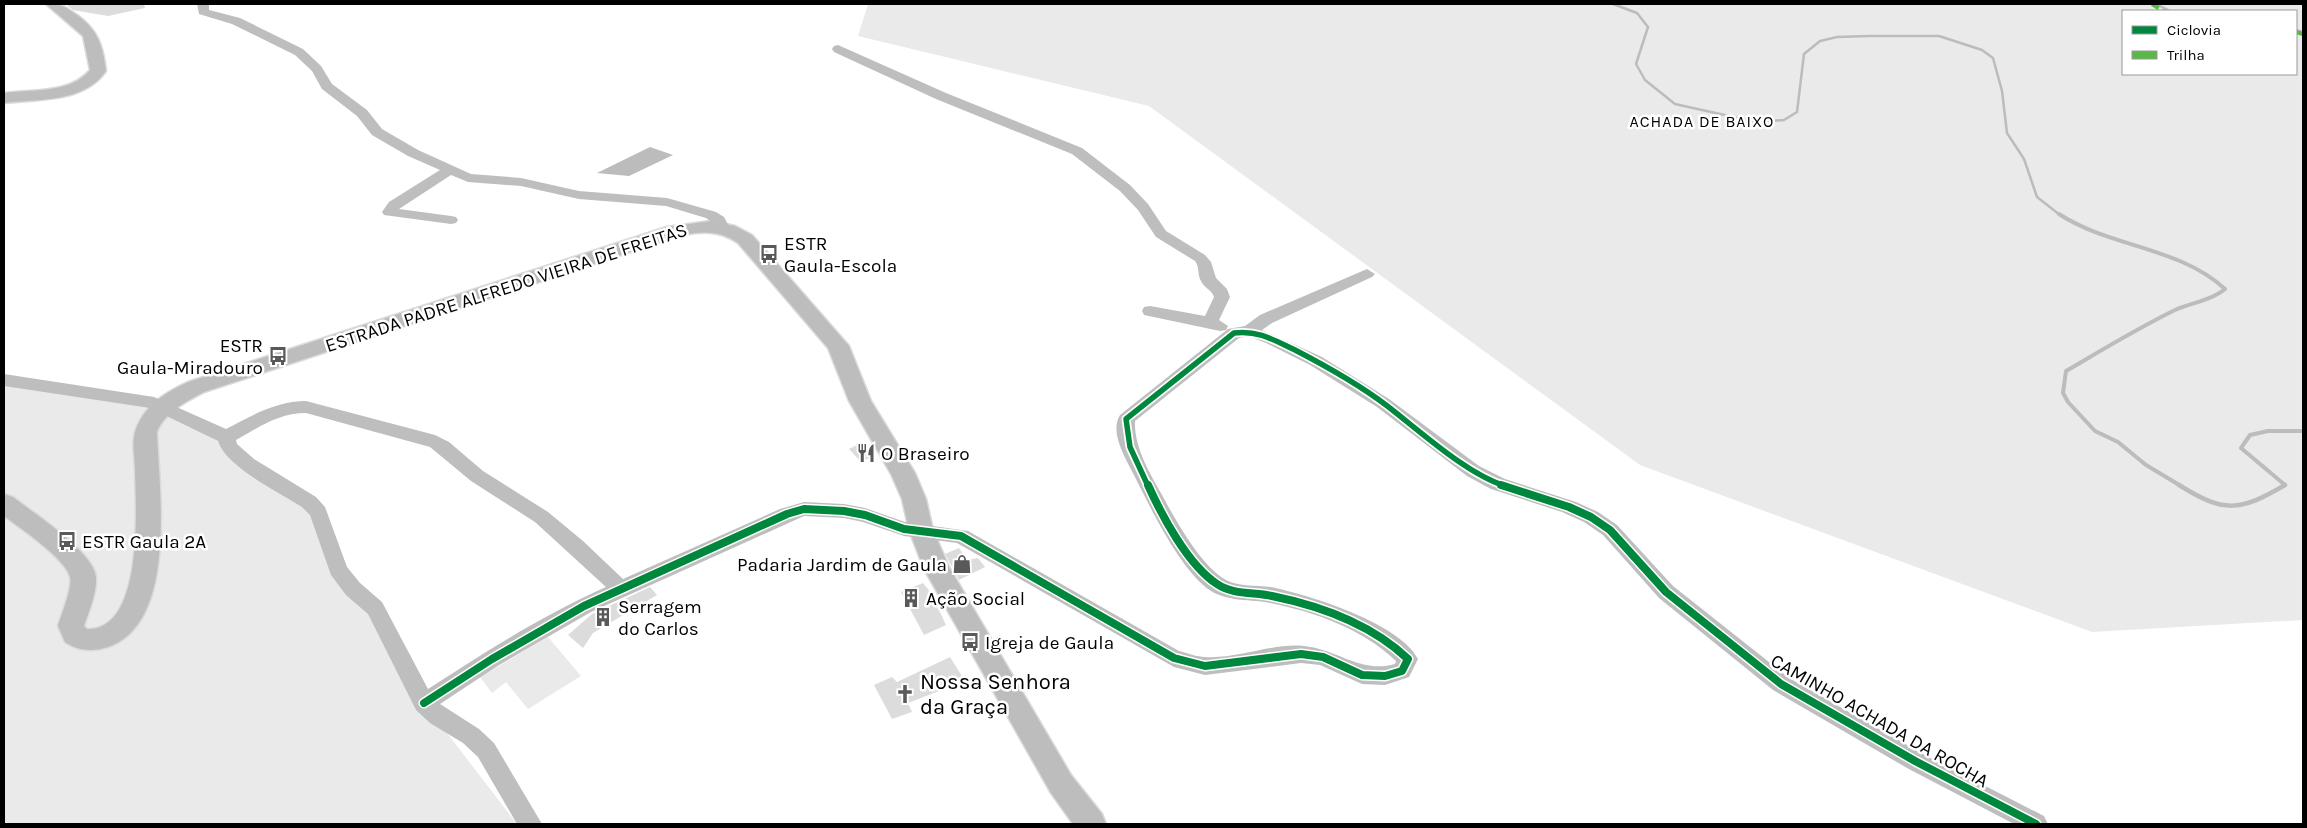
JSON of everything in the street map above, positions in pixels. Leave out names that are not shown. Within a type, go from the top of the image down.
[{"type":"main road","points":[[4,98],[73,88],[90,81],[98,71],[93,39],[90,32],[53,4]]},
{"type":"main road","name":"ESTRADA PADRE ALFREDO VIEIRA DE FREITAS","points":[[4,503],[64,549],[83,574],[83,586],[72,626],[74,634],[87,640],[106,636],[118,630],[127,621],[138,600],[146,536],[146,432],[149,422],[164,406],[196,387],[674,231],[701,226],[723,228],[736,232],[744,239],[838,346],[860,401],[904,473],[914,500],[921,530],[937,569],[1061,784],[1091,824]]},
{"type":"street","points":[[203,4],[203,12],[236,21],[299,52],[317,69],[327,86],[362,113],[377,132],[413,153],[468,178],[483,181],[521,182],[579,195],[667,202],[711,215],[719,220],[723,228]]},
{"type":"street","points":[[838,49],[942,96],[1077,151],[1125,188],[1143,207],[1162,234],[1189,249],[1206,265],[1208,280],[1221,292],[1222,297],[1210,322]]},
{"type":"street","points":[[450,170],[394,205],[389,212],[400,215],[450,220]]},
{"type":"street","points":[[424,703],[492,658],[555,622],[620,589],[760,526],[804,509],[844,511],[865,515],[898,528],[961,536],[1174,658],[1205,666],[1301,654],[1323,657],[1362,675],[1385,676],[1402,671],[1408,659],[1398,648],[1382,637],[1315,607],[1268,595],[1231,591],[1216,584],[1192,558],[1155,499],[1129,446],[1124,430],[1126,419],[1241,332],[1367,274]]},
{"type":"street","name":"CAMINHO ACHADA DA ROCHA","points":[[1150,311],[1210,322],[1272,339],[1350,381],[1473,470],[1498,484],[1569,507],[1591,517],[1610,530],[1666,592],[1702,623],[1781,684],[1915,761],[2036,824]]},
{"type":"street","points":[[4,380],[116,396],[164,406],[226,437],[229,447],[248,464],[309,502],[318,512],[338,570],[353,589],[375,608],[424,703],[438,716],[471,736],[486,750],[530,824]]},
{"type":"street","points":[[226,437],[271,414],[297,406],[429,439],[446,448],[468,470],[529,508],[589,557],[620,589]]},
{"type":"shaded area","points":[[868,4],[2303,4],[2301,10],[2303,11],[2303,620],[2092,632],[1640,465],[1149,106],[858,36]]},
{"type":"shaded area","points":[[650,147],[673,155],[629,176],[597,173]]},
{"type":"shaded area","points":[[4,379],[164,406],[309,502],[424,703],[517,824],[4,824]]},
{"type":"shaded area","points":[[548,637],[581,676],[528,709],[506,682],[492,693],[480,677]]},
{"type":"building","points":[[68,4],[144,4],[145,8],[108,16],[73,10]]},
{"type":"building","points":[[863,442],[875,455],[861,462],[849,449]]},
{"type":"building","name":"Padaria Jardim de Gaula","points":[[959,548],[967,560],[978,558],[985,567],[959,580],[945,554]]},
{"type":"building","points":[[923,583],[931,593],[946,625],[924,635],[901,592]]},
{"type":"building","name":"Serragem do Carlos","points":[[650,587],[657,595],[593,633],[583,648],[568,635],[592,614]]},
{"type":"building","name":"Nossa Senhora da Graça","points":[[950,657],[965,681],[908,703],[912,712],[892,719],[874,685],[892,677],[897,682]]},
{"type":"waterway","points":[[1613,4],[1637,13],[1648,27],[1636,64],[1645,80],[1675,104],[1756,122],[1784,120],[1797,112],[1804,54],[1820,41],[1837,37],[1939,36],[1982,50],[1993,58],[2002,91],[2007,133],[2024,159],[2037,197],[2060,215]]},
{"type":"waterway","points":[[2156,4],[2168,10]]},
{"type":"waterway","points":[[2297,30],[2303,32]]},
{"type":"waterway","points":[[2059,214],[2100,234],[2187,264],[2207,275],[2225,289],[2208,299],[2175,310],[2161,317],[2066,371],[2063,393],[2068,402],[2095,431],[2118,442],[2146,465],[2181,486]]},
{"type":"waterway","points":[[2285,485],[2241,448],[2250,435],[2268,431],[2303,431]]},
{"type":"waterway","points":[[2179,485],[2208,501],[2232,506],[2255,500],[2285,485]]},
{"type":"marked path","points":[[2152,4],[2161,10]]},
{"type":"marked path","points":[[2297,32],[2303,34]]},
{"type":"cycle path","points":[[424,703],[492,659],[584,606],[787,514],[804,509],[844,511],[865,515],[904,529],[961,536],[1174,658],[1205,666],[1301,654],[1323,657],[1362,675],[1385,676],[1402,671],[1408,659],[1396,647],[1363,627],[1324,610],[1269,595],[1230,590],[1210,579],[1190,556],[1171,526],[1155,500],[1133,456],[1127,438],[1126,419],[1234,333],[1249,331],[1272,339],[1316,361],[1383,403],[1473,471],[1498,484],[1569,507],[1591,517],[1610,530],[1666,592],[1702,623],[1781,684],[1915,761],[2036,824]]},
{"type":"place","name":"ESTR Gaula-Escola","points":[[769,254]]},
{"type":"place","name":"ESTR Gaula-Miradouro","points":[[278,356]]},
{"type":"place","name":"O Braseiro","points":[[866,453]]},
{"type":"place","name":"ESTR Gaula 2A","points":[[67,541]]},
{"type":"place","name":"Padaria Jardim de Gaula","points":[[962,564]]},
{"type":"place","name":"Ação Social","points":[[911,598]]},
{"type":"place","name":"Serragem do Carlos","points":[[603,617]]},
{"type":"place","name":"Igreja de Gaula","points":[[970,642]]},
{"type":"place","name":"Nossa Senhora da Graça","points":[[905,694]]},
{"type":"district","name":"ACHADA DE BAIXO","points":[[1702,121]]}]
